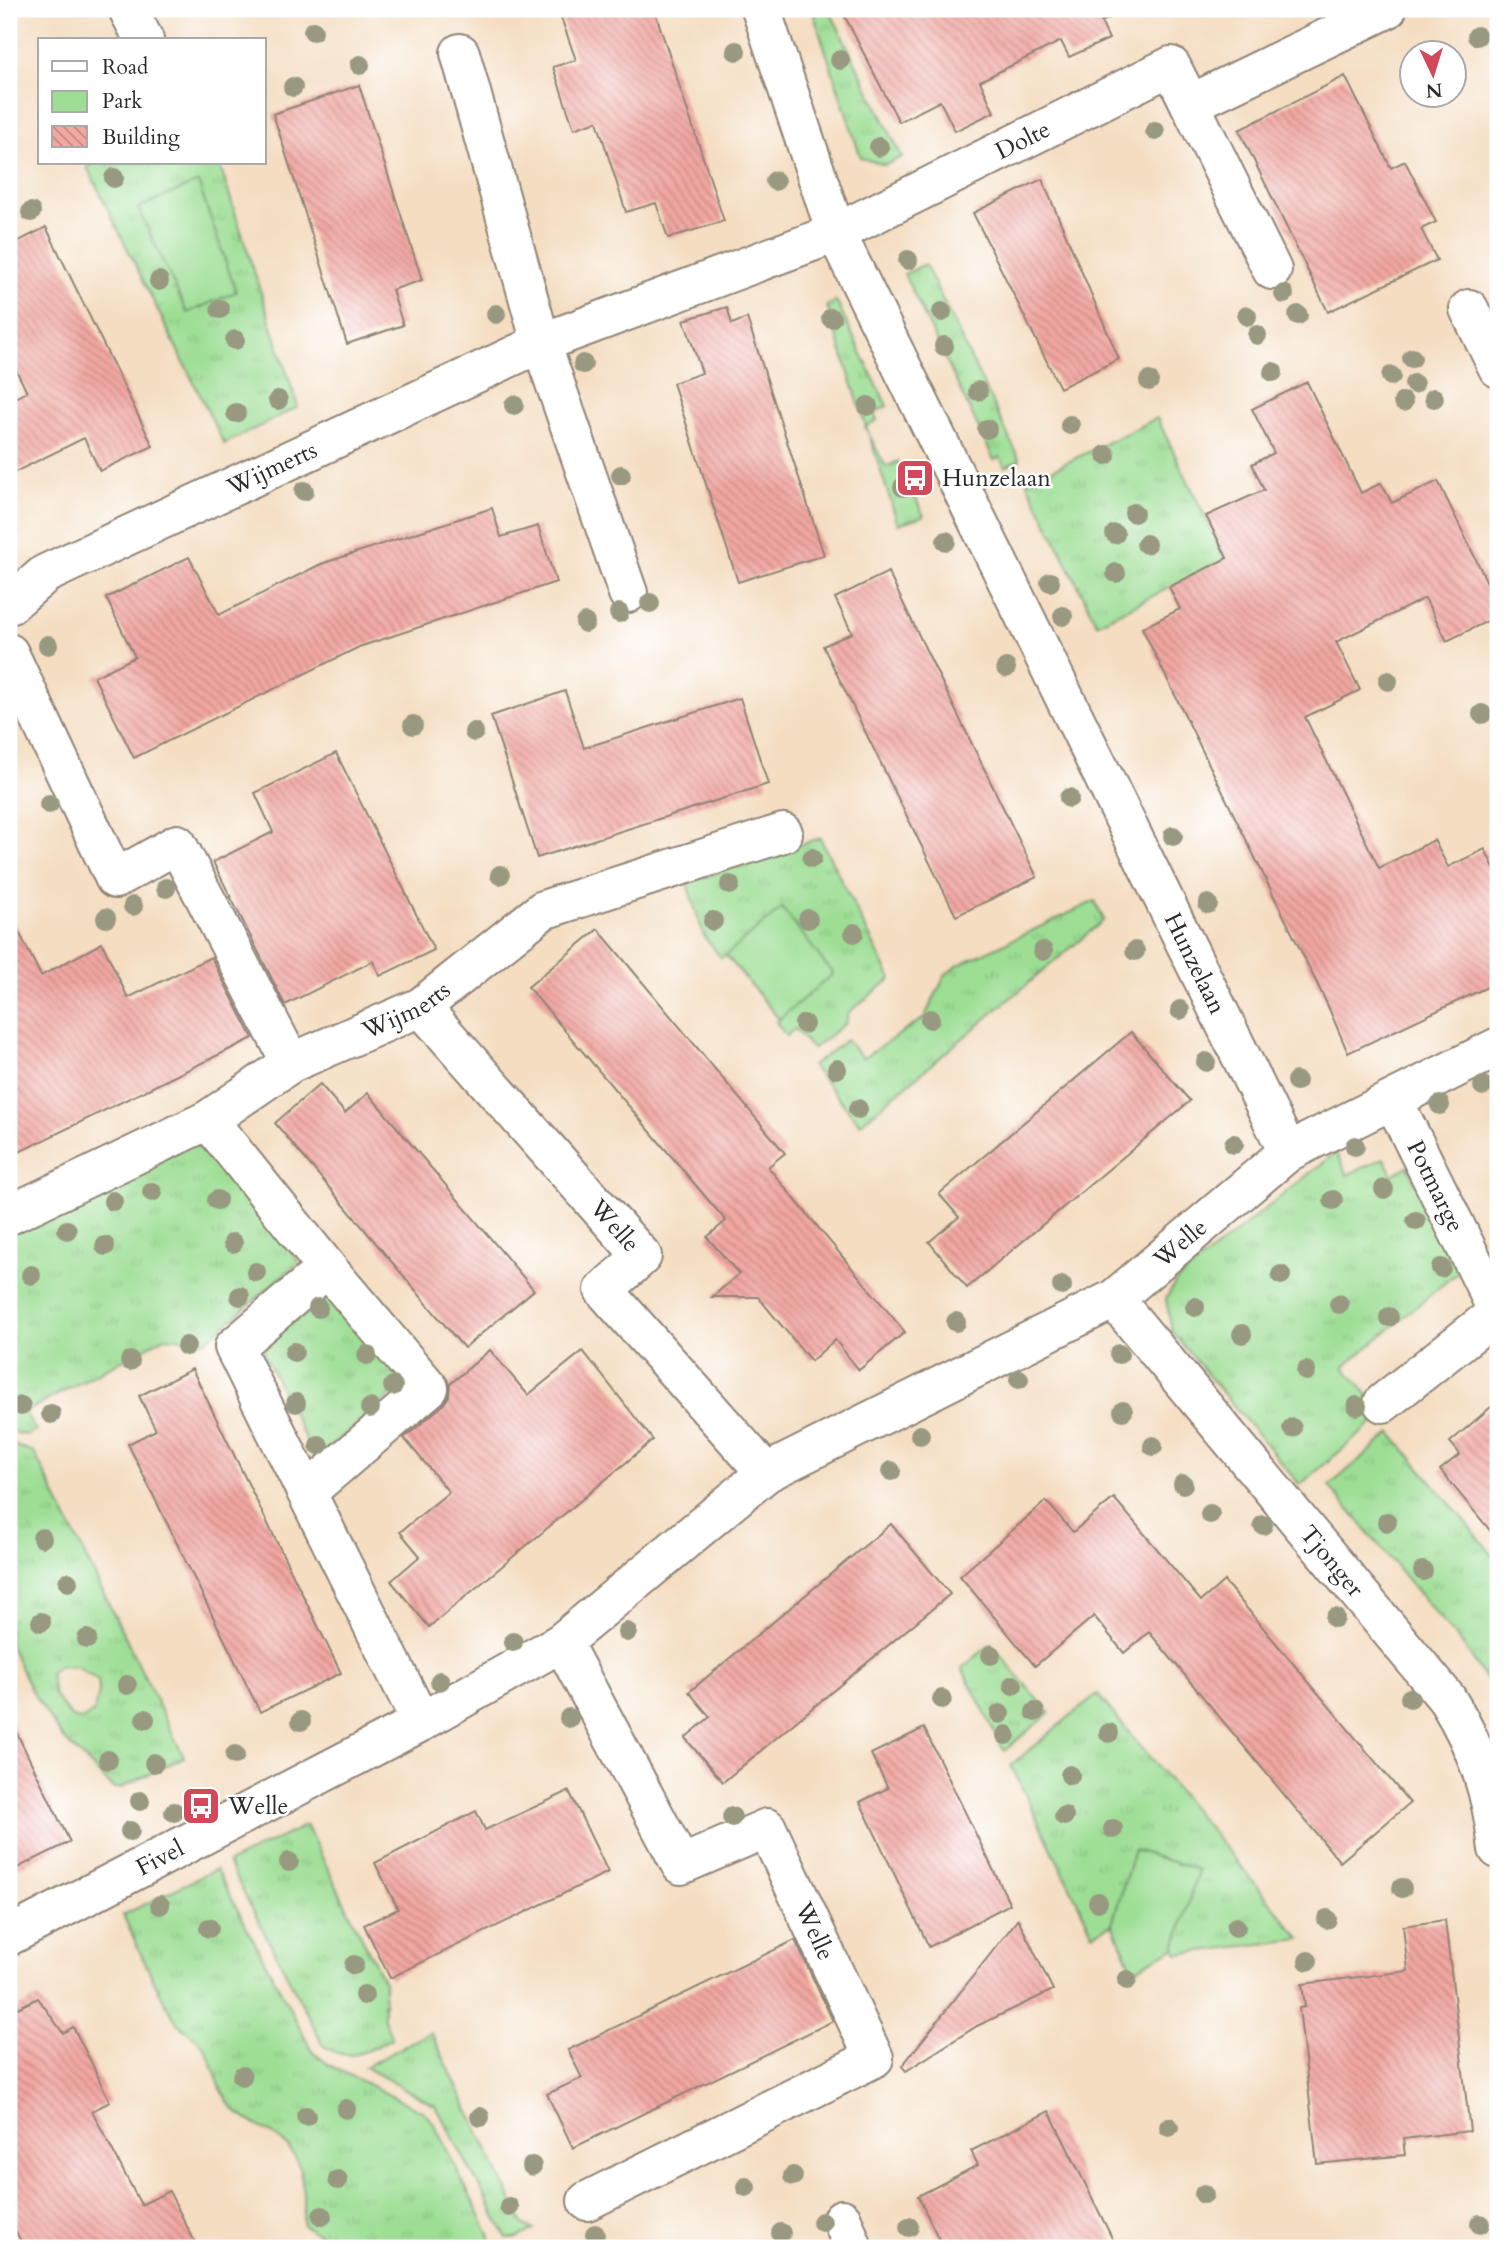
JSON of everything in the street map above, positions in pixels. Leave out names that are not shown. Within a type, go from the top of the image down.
[{"type":"street","points":[[128,9],[143,38]]},
{"type":"street","name":"Hunzelaan","points":[[761,9],[836,233],[1288,1152]]},
{"type":"street","points":[[1190,104],[1387,9]]},
{"type":"street","points":[[460,52],[541,343],[628,593]]},
{"type":"street","name":"Dolte","points":[[836,233],[1171,66],[1272,270]]},
{"type":"street","name":"Wijmerts","points":[[9,606],[45,574],[541,343],[836,233]]},
{"type":"street","points":[[1469,309],[1498,368]]},
{"type":"street","points":[[9,653],[115,879],[177,844],[291,1063]]},
{"type":"street","name":"Wijmerts","points":[[9,1215],[208,1120],[291,1063],[421,1007],[543,910],[783,833]]},
{"type":"street","name":"Welle","points":[[421,1007],[642,1256],[604,1290],[766,1474]]},
{"type":"street","points":[[1288,1152],[1498,1047]]},
{"type":"street","name":"Potmarge","points":[[1383,1403],[1498,1312],[1393,1100]]},
{"type":"street","points":[[208,1120],[327,1268],[429,1388],[307,1492]]},
{"type":"street","name":"Welle","points":[[421,1722],[562,1642],[766,1474],[1114,1299],[1288,1152]]},
{"type":"street","points":[[327,1268],[234,1347],[421,1722]]},
{"type":"street","name":"Tjonger","points":[[1114,1299],[1447,1699],[1476,1749],[1485,1775],[1494,1810],[1498,1849]]},
{"type":"street","name":"Welle","points":[[562,1642],[681,1865],[767,1828],[874,2058],[587,2201]]},
{"type":"street","name":"Fivel","points":[[9,1936],[421,1722]]},
{"type":"green space","points":[[812,9],[829,9],[902,157],[885,165],[861,158]]},
{"type":"green space","points":[[93,164],[219,164],[298,407],[224,444],[87,167]]},
{"type":"green space","points":[[198,182],[236,292],[187,313],[138,208]]},
{"type":"green space","points":[[925,264],[1020,460],[1005,467],[1000,457],[994,460],[904,274]]},
{"type":"green space","points":[[836,301],[887,406],[874,413],[877,420],[866,426],[827,306]]},
{"type":"green space","points":[[1157,418],[1226,559],[1097,624],[1027,482]]},
{"type":"green space","points":[[869,434],[886,467],[898,461],[924,516],[898,524]]},
{"type":"green space","points":[[820,838],[891,979],[848,1013],[846,1023],[812,1049],[795,1029],[786,1036],[776,1022],[780,1019],[726,955],[721,958],[704,936],[687,883]]},
{"type":"green space","points":[[1095,901],[1104,920],[860,1124],[812,1066],[846,1040],[863,1058],[924,1018],[946,974],[958,965]]},
{"type":"green space","points":[[782,908],[833,974],[779,1019],[726,955]]},
{"type":"green space","points":[[196,1142],[261,1219],[267,1215],[299,1262],[206,1341],[165,1337],[25,1412],[36,1431],[26,1435],[9,1431],[9,1234]]},
{"type":"green space","points":[[1336,1152],[1347,1175],[1384,1158],[1392,1175],[1408,1166],[1460,1270],[1344,1367],[1384,1414],[1300,1485],[1172,1332],[1166,1299],[1177,1280]]},
{"type":"green space","points":[[325,1285],[407,1382],[315,1459],[264,1354],[266,1344]]},
{"type":"green space","points":[[1391,1433],[1498,1561],[1498,1698],[1465,1648],[1329,1486]]},
{"type":"green space","points":[[9,1444],[34,1452],[184,1757],[121,1788],[113,1788],[62,1737],[31,1690],[9,1644]],"holes":[[[59,1666],[78,1667],[98,1681],[99,1693],[93,1713],[83,1720],[71,1717],[54,1695],[50,1673]]]},
{"type":"green space","points":[[991,1644],[1049,1713],[1004,1751],[962,1668]]},
{"type":"green space","points":[[1097,1694],[1301,1939],[1178,1954],[1175,1948],[1198,1870],[1134,1850],[1112,1924],[1093,1934],[1011,1765]]},
{"type":"green space","points":[[306,1825],[384,1982],[384,2019],[392,2038],[358,2054],[342,2054],[324,2046],[228,1863]]},
{"type":"green space","points":[[1134,1850],[1198,1870],[1175,1948],[1133,1970],[1112,1924]]},
{"type":"green space","points":[[216,1869],[313,2052],[329,2065],[424,2112],[434,2124],[489,2234],[493,2248],[342,2248],[303,2225],[302,2181],[295,2157],[282,2141],[240,2115],[228,2101],[203,2045],[179,2025],[168,2008],[123,1915]]},
{"type":"green space","points":[[431,2032],[523,2224],[534,2230],[516,2238],[507,2238],[436,2106],[365,2067]]},
{"type":"building","points":[[558,9],[654,9],[724,221],[668,238],[656,203],[626,212],[597,121],[574,129],[553,67],[576,60]]},
{"type":"building","points":[[841,9],[1129,9],[1101,22],[1109,39],[1069,57],[1061,41],[980,81],[994,112],[955,131],[940,101],[899,122]]},
{"type":"building","points":[[1345,76],[1391,168],[1405,161],[1436,222],[1421,229],[1437,260],[1328,312],[1239,130]]},
{"type":"building","points":[[359,85],[422,280],[392,290],[403,325],[347,344],[273,114]]},
{"type":"building","points":[[1042,179],[1119,359],[1060,388],[973,213]]},
{"type":"building","points":[[46,227],[153,446],[100,471],[84,438],[9,475],[9,401],[27,392],[9,356],[9,246]]},
{"type":"building","points":[[727,307],[732,324],[747,318],[824,555],[738,582],[673,383],[702,373],[684,320]]},
{"type":"building","points":[[1307,382],[1361,493],[1381,483],[1392,503],[1438,481],[1498,605],[1498,616],[1447,641],[1425,598],[1336,642],[1360,690],[1305,717],[1379,868],[1434,840],[1448,867],[1485,849],[1498,876],[1498,982],[1348,1053],[1327,1004],[1142,628],[1180,609],[1169,587],[1227,558],[1206,516],[1264,490],[1252,464],[1274,453],[1252,409]]},
{"type":"building","points":[[492,508],[501,537],[538,526],[556,582],[359,647],[134,758],[94,677],[135,657],[106,598],[189,557],[219,615],[321,564]]},
{"type":"building","points":[[888,572],[1037,877],[956,916],[823,646],[852,633],[835,598]]},
{"type":"building","points":[[565,691],[584,748],[740,698],[768,784],[537,858],[491,716]]},
{"type":"building","points":[[336,753],[434,950],[380,976],[373,961],[285,1005],[213,862],[273,832],[255,793]]},
{"type":"building","points":[[9,912],[41,976],[102,943],[128,998],[211,957],[253,1038],[9,1157]]},
{"type":"building","points":[[598,929],[785,1153],[768,1167],[905,1332],[859,1370],[835,1340],[811,1361],[758,1297],[712,1297],[739,1274],[707,1237],[726,1221],[528,987]]},
{"type":"building","points":[[1131,1032],[1190,1101],[967,1288],[929,1242],[959,1217],[939,1194]]},
{"type":"building","points":[[320,1084],[345,1113],[368,1093],[534,1290],[464,1348],[275,1123]]},
{"type":"building","points":[[490,1350],[528,1395],[583,1351],[653,1440],[429,1627],[391,1581],[420,1556],[400,1532],[449,1492],[404,1438],[443,1405],[449,1396],[450,1384]]},
{"type":"building","points":[[192,1369],[341,1673],[260,1712],[128,1444],[156,1430],[139,1396]]},
{"type":"building","points":[[1498,1401],[1498,1540],[1440,1470],[1460,1454],[1450,1442]]},
{"type":"building","points":[[1114,1498],[1201,1601],[1224,1581],[1410,1803],[1340,1862],[1149,1632],[1124,1653],[1094,1616],[1035,1666],[960,1576],[1046,1501],[1073,1532]]},
{"type":"building","points":[[891,1524],[950,1594],[723,1782],[685,1738],[710,1717],[689,1692]]},
{"type":"building","points":[[9,1717],[70,1842],[9,1872]]},
{"type":"building","points":[[924,1728],[1010,1904],[929,1947],[860,1802],[888,1788],[871,1754]]},
{"type":"building","points":[[569,1791],[608,1872],[390,1978],[364,1925],[398,1909],[375,1863],[476,1811],[485,1830]]},
{"type":"building","points":[[1018,1919],[1053,1990],[977,2026],[906,2071],[902,2066]]},
{"type":"building","points":[[1445,1920],[1470,2131],[1403,2139],[1405,2155],[1317,2164],[1299,2008],[1305,2007],[1302,1984],[1408,1971],[1403,1926]]},
{"type":"building","points":[[795,1940],[833,2021],[573,2148],[547,2094],[582,2078],[568,2050]]},
{"type":"building","points":[[38,1998],[63,2033],[73,2027],[92,2064],[110,2102],[92,2111],[141,2205],[169,2191],[198,2248],[24,2248],[9,2217],[9,2012]]},
{"type":"building","points":[[1049,2111],[1117,2248],[943,2248],[918,2196],[978,2165],[971,2151]]},
{"type":"place","name":"Hunzelaan","points":[[915,478]]},
{"type":"place","name":"Welle","points":[[201,1806]]}]
